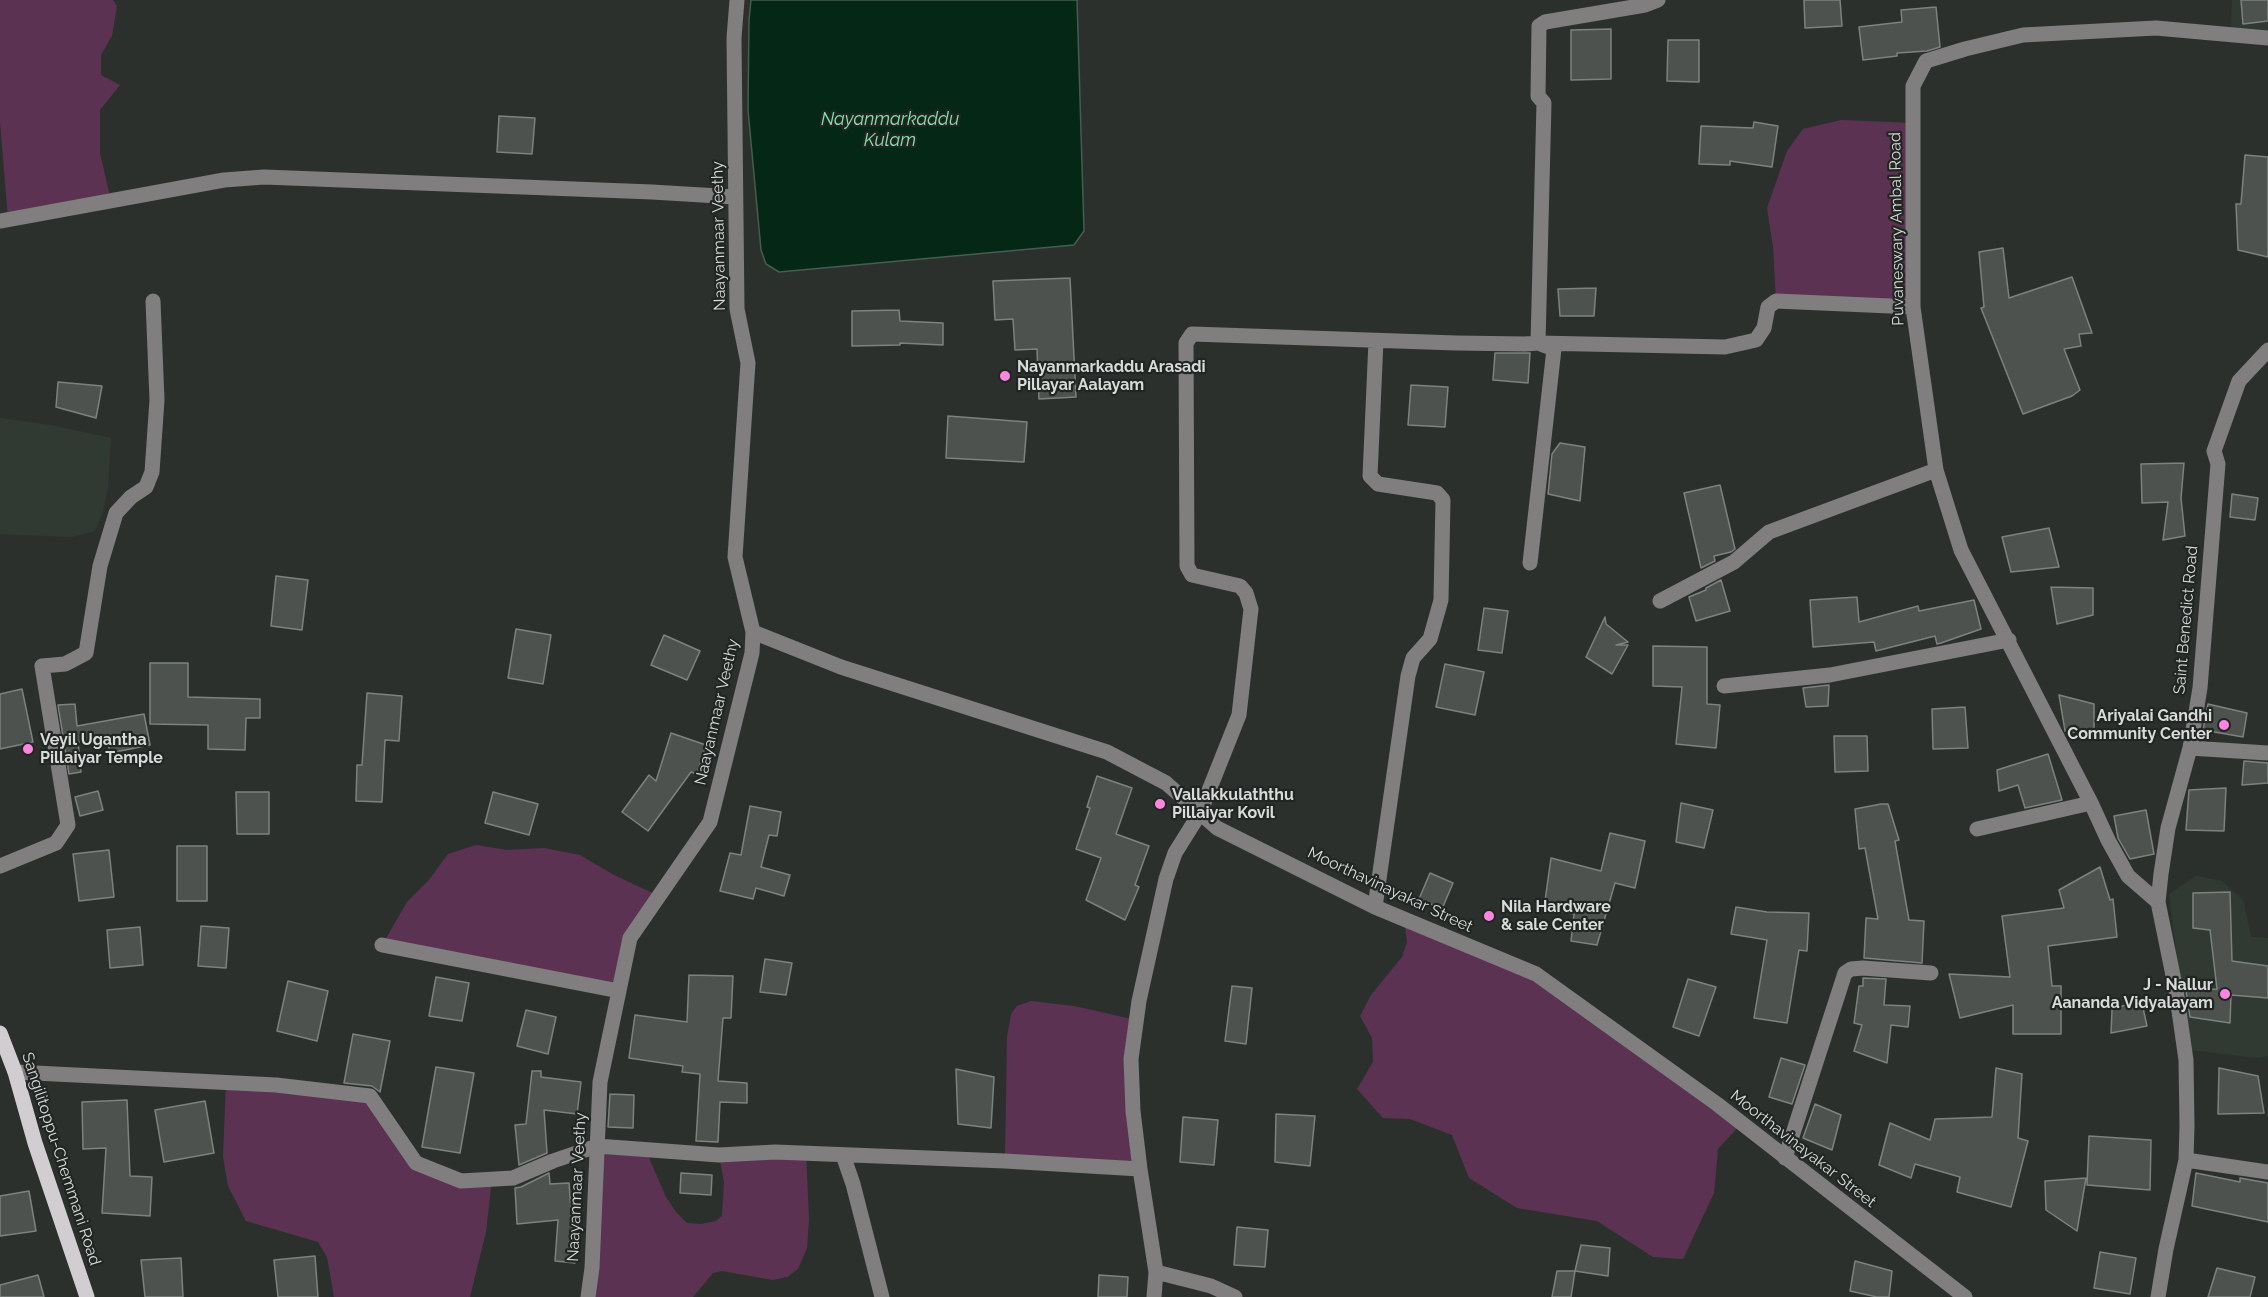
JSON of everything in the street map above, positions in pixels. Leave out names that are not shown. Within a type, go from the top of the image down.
[{"type":"main road","name":"Sangilitoppu-Chemmani Road","points":[[0,1033],[15,1072],[34,1143],[87,1297]]},
{"type":"street","name":"Naayanmaar Veethy","points":[[588,1297],[592,1268],[600,1082],[630,938],[710,822],[752,653],[753,632],[735,557],[748,363],[737,309],[734,38],[737,0]]},
{"type":"street","points":[[1538,343],[1544,103],[1538,96],[1539,26],[1545,22],[1645,5],[1658,0]]},
{"type":"street","name":"Puvaneswary Ambal Road","points":[[2158,902],[2128,876],[2108,840],[2009,640],[1961,549],[1936,470],[1913,307],[1913,86],[1926,61],[2023,35],[2156,28],[2268,38]]},
{"type":"street","points":[[0,220],[224,180],[264,177],[735,197]]},
{"type":"street","points":[[0,866],[56,843],[68,825],[42,666],[64,664],[86,652],[100,566],[116,513],[131,497],[146,487],[152,472],[157,400],[153,301]]},
{"type":"street","points":[[1154,1297],[1156,1272],[1133,1111],[1131,1059],[1139,1001],[1166,879],[1175,853],[1200,813],[1239,715],[1251,609],[1246,593],[1240,586],[1192,575],[1187,566],[1186,343],[1192,334],[1376,341],[1725,347],[1756,340],[1764,328],[1768,307],[1776,302],[1913,307]]},
{"type":"street","points":[[1375,907],[1408,676],[1413,658],[1430,639],[1441,600],[1443,500],[1437,493],[1378,484],[1370,476],[1376,341]]},
{"type":"street","points":[[1530,563],[1554,349],[1538,343]]},
{"type":"street","name":"Saint Benedict Road","points":[[2158,1297],[2186,1160],[2186,1060],[2176,990],[2158,902],[2168,828],[2190,748],[2200,688],[2218,464],[2214,451],[2239,381],[2268,350]]},
{"type":"street","points":[[1660,600],[1734,562],[1769,532],[1936,470]]},
{"type":"street","name":"Moorthavinayakar Street","points":[[753,632],[841,667],[1107,752],[1166,783],[1217,828],[1375,907],[1536,974],[1717,1104],[1965,1297]]},
{"type":"street","points":[[1724,686],[1830,675],[2009,640]]},
{"type":"street","points":[[2190,748],[2268,753]]},
{"type":"street","points":[[1977,829],[2091,803]]},
{"type":"street","points":[[382,945],[619,991]]},
{"type":"street","points":[[1785,1158],[1845,973],[1851,969],[1863,968],[1931,973]]},
{"type":"street","points":[[15,1072],[276,1085],[370,1096],[416,1163],[461,1181],[513,1178],[597,1146],[719,1155],[775,1152],[1140,1169]]},
{"type":"street","points":[[843,1155],[853,1184],[882,1297]]},
{"type":"street","points":[[2186,1160],[2268,1172]]},
{"type":"street","points":[[1156,1272],[1211,1286],[1234,1297]]},
{"type":"shaded area","points":[[0,0],[113,0],[117,6],[112,36],[101,55],[101,75],[120,85],[100,110],[100,153],[111,201],[8,219],[0,121]]},
{"type":"shaded area","points":[[2232,0],[2268,0],[2268,38],[2231,35]]},
{"type":"shaded area","points":[[1841,120],[1913,123],[1913,307],[1776,301],[1773,247],[1767,208],[1787,151],[1803,129]]},
{"type":"shaded area","points":[[0,418],[51,425],[111,438],[108,487],[103,512],[95,531],[72,537],[0,534]]},
{"type":"shaded area","points":[[476,845],[507,850],[544,848],[580,855],[614,875],[659,896],[630,938],[619,991],[382,945],[407,902],[429,880],[448,854]]},
{"type":"shaded area","name":"J - Nallur Aananda Vidyalayam","points":[[2196,876],[2222,881],[2243,900],[2251,937],[2268,938],[2268,1056],[2259,1058],[2189,1050],[2169,894]]},
{"type":"shaded area","points":[[1404,919],[1536,974],[1742,1123],[1718,1149],[1714,1193],[1683,1259],[1653,1257],[1597,1221],[1517,1208],[1469,1178],[1452,1135],[1410,1119],[1383,1118],[1357,1089],[1373,1062],[1372,1038],[1360,1016],[1371,995],[1402,957],[1407,942]]},
{"type":"shaded area","points":[[1031,1001],[1074,1006],[1136,1020],[1140,1169],[1005,1161],[1007,1037],[1011,1014],[1017,1006]]},
{"type":"shaded area","points":[[226,1082],[370,1096],[416,1163],[461,1181],[492,1179],[486,1232],[470,1297],[334,1297],[327,1257],[318,1242],[246,1221],[228,1186],[223,1157]]},
{"type":"shaded area","points":[[597,1146],[646,1151],[666,1197],[676,1212],[687,1223],[701,1224],[716,1221],[722,1216],[724,1182],[719,1155],[806,1153],[809,1219],[807,1248],[798,1269],[787,1277],[773,1280],[722,1271],[713,1273],[693,1297],[588,1297]]},
{"type":"water","name":"Nayanmarkaddu Kulam","points":[[751,0],[1077,0],[1084,231],[1074,245],[779,272],[766,264],[761,250],[748,110]]},
{"type":"building","points":[[1804,0],[1840,0],[1842,26],[1805,28]]},
{"type":"building","points":[[2241,0],[2268,0],[2268,21],[2243,24]]},
{"type":"building","points":[[1936,7],[1940,47],[1863,60],[1859,27],[1902,22],[1901,10]]},
{"type":"building","points":[[1611,29],[1611,79],[1571,80],[1571,30]]},
{"type":"building","points":[[1668,40],[1699,40],[1699,82],[1667,81]]},
{"type":"building","points":[[499,116],[535,118],[532,154],[497,152]]},
{"type":"building","points":[[1754,122],[1778,126],[1772,167],[1730,161],[1730,165],[1699,164],[1701,126],[1753,128]]},
{"type":"building","points":[[2245,155],[2268,157],[2268,257],[2238,250],[2236,204],[2241,204]]},
{"type":"building","points":[[2003,248],[2009,298],[2072,277],[2092,333],[2079,334],[2081,346],[2064,349],[2080,390],[2072,396],[2023,414],[1981,308],[1984,307],[1979,252]]},
{"type":"building","points":[[1070,278],[1076,397],[1039,399],[1037,349],[1015,350],[1013,319],[995,320],[993,281]]},
{"type":"building","points":[[1596,288],[1594,316],[1560,316],[1558,289]]},
{"type":"building","points":[[899,310],[900,321],[943,323],[943,345],[900,343],[900,345],[852,346],[852,311]]},
{"type":"building","points":[[1495,353],[1530,353],[1528,383],[1493,380]]},
{"type":"building","points":[[58,382],[102,386],[96,418],[56,407]]},
{"type":"building","points":[[1411,385],[1448,387],[1445,427],[1408,425]]},
{"type":"building","points":[[948,416],[1027,422],[1024,462],[946,458]]},
{"type":"building","points":[[1560,443],[1585,447],[1580,501],[1548,494],[1552,454]]},
{"type":"building","points":[[2184,463],[2181,498],[2185,536],[2163,540],[2168,502],[2142,503],[2141,464]]},
{"type":"building","points":[[1720,485],[1735,549],[1714,556],[1715,561],[1701,568],[1684,493]]},
{"type":"building","points":[[2232,494],[2258,498],[2255,520],[2230,517]]},
{"type":"building","points":[[2049,528],[2059,567],[2011,572],[2002,537]]},
{"type":"building","points":[[276,576],[308,580],[302,630],[271,626]]},
{"type":"building","points":[[1721,580],[1730,611],[1696,621],[1689,597]]},
{"type":"building","points":[[2051,587],[2093,588],[2093,615],[2057,624]]},
{"type":"building","points":[[1857,597],[1859,622],[1918,606],[1919,611],[1974,600],[1981,629],[1937,644],[1935,636],[1876,651],[1874,642],[1813,647],[1810,600]]},
{"type":"building","points":[[1484,608],[1508,611],[1502,653],[1478,650]]},
{"type":"building","points":[[1605,617],[1606,624],[1628,642],[1616,645],[1628,645],[1612,674],[1586,657]]},
{"type":"building","points":[[516,629],[551,635],[543,684],[508,678]]},
{"type":"building","points":[[664,635],[700,651],[687,680],[651,665]]},
{"type":"building","points":[[1653,646],[1707,647],[1707,704],[1720,705],[1716,748],[1676,744],[1682,687],[1653,686]]},
{"type":"building","points":[[150,663],[188,663],[188,697],[260,699],[260,718],[246,718],[245,750],[208,749],[208,725],[150,724]]},
{"type":"building","points":[[1445,664],[1484,672],[1475,715],[1436,707]]},
{"type":"building","points":[[1829,685],[1828,706],[1806,707],[1803,688]]},
{"type":"building","points":[[22,689],[33,742],[0,749],[0,694]]},
{"type":"building","points":[[367,693],[402,696],[399,741],[385,740],[382,802],[356,801],[357,765],[362,765]]},
{"type":"building","points":[[2059,695],[2094,704],[2094,735],[2065,731]]},
{"type":"building","points":[[75,704],[77,726],[144,714],[150,745],[110,753],[107,739],[78,742],[81,772],[69,774],[58,705]]},
{"type":"building","points":[[2208,704],[2247,713],[2243,737],[2203,730]]},
{"type":"building","points":[[1965,707],[1968,748],[1933,749],[1932,709]]},
{"type":"building","points":[[671,733],[706,745],[697,774],[691,772],[648,831],[622,812],[649,775],[656,781]]},
{"type":"building","points":[[1834,736],[1867,736],[1868,771],[1835,772]]},
{"type":"building","points":[[2048,754],[2062,800],[2025,808],[2018,785],[1999,791],[1997,770]]},
{"type":"building","points":[[2244,761],[2268,763],[2268,783],[2242,785]]},
{"type":"building","points":[[1097,776],[1132,788],[1116,834],[1149,846],[1135,885],[1139,887],[1125,920],[1086,900],[1101,858],[1076,849],[1090,808],[1087,807]]},
{"type":"building","points":[[2226,788],[2224,831],[2186,830],[2189,790]]},
{"type":"building","points":[[98,791],[103,810],[80,816],[75,797]]},
{"type":"building","points":[[236,792],[269,792],[269,834],[237,834]]},
{"type":"building","points":[[493,792],[538,804],[529,835],[485,823]]},
{"type":"building","points":[[1681,803],[1713,810],[1704,848],[1676,842]]},
{"type":"building","points":[[1888,804],[1899,840],[1895,841],[1909,920],[1924,921],[1922,963],[1864,958],[1866,918],[1878,919],[1865,848],[1859,849],[1855,809]]},
{"type":"building","points":[[750,806],[781,812],[777,836],[769,835],[761,867],[790,875],[784,896],[756,888],[753,899],[720,891],[730,853],[741,855]]},
{"type":"building","points":[[2146,810],[2154,854],[2130,859],[2118,838],[2114,816]]},
{"type":"building","points":[[1610,833],[1645,841],[1635,888],[1615,883],[1597,945],[1571,941],[1574,914],[1544,908],[1551,858],[1601,871]]},
{"type":"building","points":[[177,846],[207,846],[207,901],[177,901]]},
{"type":"building","points":[[109,850],[114,897],[79,901],[73,854]]},
{"type":"building","points":[[2100,867],[2110,900],[2113,899],[2117,937],[2048,946],[2052,986],[2061,986],[2061,1034],[2013,1034],[2013,1005],[1960,1018],[1949,974],[2010,977],[2002,916],[2064,908],[2059,890]]},
{"type":"building","points":[[1430,873],[1453,883],[1442,909],[1419,899]]},
{"type":"building","points":[[2230,892],[2232,961],[2268,966],[2268,998],[2231,995],[2230,1023],[2190,1017],[2186,991],[2217,989],[2210,930],[2193,928],[2193,893]]},
{"type":"building","points":[[1736,907],[1767,912],[1809,913],[1807,951],[1799,950],[1787,1023],[1754,1018],[1767,940],[1731,934]]},
{"type":"building","points":[[201,926],[229,928],[226,968],[198,966]]},
{"type":"building","points":[[140,927],[143,965],[110,968],[107,930]]},
{"type":"building","points":[[765,959],[792,963],[786,995],[760,992]]},
{"type":"building","points":[[689,975],[733,976],[731,1018],[723,1018],[718,1081],[747,1083],[747,1103],[720,1102],[718,1142],[696,1141],[700,1074],[682,1072],[683,1066],[629,1058],[635,1015],[687,1022]]},
{"type":"building","points":[[436,977],[469,983],[462,1021],[429,1016]]},
{"type":"building","points":[[1863,978],[1886,979],[1884,1005],[1910,1006],[1908,1027],[1891,1025],[1887,1063],[1854,1051],[1862,1025],[1854,1023],[1859,986],[1863,986]]},
{"type":"building","points":[[1688,979],[1716,987],[1699,1036],[1673,1027]]},
{"type":"building","points":[[288,981],[328,991],[317,1041],[277,1031]]},
{"type":"building","points":[[1232,986],[1252,988],[1246,1044],[1225,1041]]},
{"type":"building","points":[[2141,999],[2147,1026],[2111,1033],[2112,1010]]},
{"type":"building","points":[[526,1010],[556,1017],[548,1054],[517,1046]]},
{"type":"building","points":[[353,1034],[390,1041],[380,1092],[372,1086],[344,1083]]},
{"type":"building","points":[[1781,1058],[1805,1065],[1792,1104],[1769,1097]]},
{"type":"building","points":[[436,1067],[474,1073],[460,1153],[422,1147]]},
{"type":"building","points":[[1996,1068],[2022,1074],[2018,1138],[2028,1141],[2011,1207],[1957,1192],[1960,1177],[1915,1164],[1911,1178],[1879,1165],[1890,1123],[1930,1140],[1935,1119],[1992,1117]]},
{"type":"building","points":[[2219,1068],[2258,1076],[2264,1113],[2218,1114]]},
{"type":"building","points":[[956,1069],[994,1077],[991,1128],[958,1124]]},
{"type":"building","points":[[532,1071],[541,1071],[541,1077],[581,1082],[577,1114],[544,1110],[547,1153],[519,1165],[515,1125],[526,1124]]},
{"type":"building","points":[[610,1094],[634,1095],[633,1128],[608,1127]]},
{"type":"building","points":[[127,1100],[130,1176],[152,1177],[150,1216],[102,1213],[106,1148],[83,1149],[82,1102]]},
{"type":"building","points":[[205,1101],[214,1153],[164,1162],[155,1110]]},
{"type":"building","points":[[1815,1104],[1841,1115],[1832,1150],[1803,1138]]},
{"type":"building","points":[[1276,1114],[1315,1116],[1310,1166],[1275,1162]]},
{"type":"building","points":[[1183,1117],[1218,1120],[1214,1165],[1180,1162]]},
{"type":"building","points":[[2089,1136],[2151,1140],[2150,1190],[2087,1185]]},
{"type":"building","points":[[549,1173],[550,1184],[569,1183],[575,1263],[555,1261],[558,1220],[517,1224],[515,1188]]},
{"type":"building","points":[[681,1173],[712,1175],[711,1195],[680,1193]]},
{"type":"building","points":[[2196,1173],[2240,1182],[2240,1178],[2268,1183],[2268,1222],[2192,1206]]},
{"type":"building","points":[[2086,1178],[2077,1231],[2046,1210],[2045,1181]]},
{"type":"building","points":[[29,1191],[36,1231],[0,1236],[0,1196]]},
{"type":"building","points":[[1237,1227],[1268,1230],[1265,1267],[1234,1265]]},
{"type":"building","points":[[1581,1245],[1610,1248],[1608,1276],[1575,1271]]},
{"type":"building","points":[[2100,1252],[2136,1258],[2130,1294],[2094,1288]]},
{"type":"building","points":[[315,1256],[318,1297],[278,1297],[274,1260]]},
{"type":"building","points":[[181,1258],[183,1297],[145,1297],[141,1260]]},
{"type":"building","points":[[1855,1261],[1892,1271],[1889,1297],[1877,1297],[1850,1291]]},
{"type":"building","points":[[2217,1268],[2255,1277],[2250,1297],[2208,1297]]},
{"type":"building","points":[[1557,1271],[1575,1271],[1571,1297],[1552,1297]]},
{"type":"building","points":[[38,1275],[44,1297],[0,1297],[0,1285]]},
{"type":"building","points":[[1099,1275],[1128,1277],[1127,1297],[1098,1297]]},
{"type":"place","name":"Nayanmarkaddu Arasadi Pillayar Aalayam","points":[[1005,376]]},
{"type":"place","name":"Ariyalai Gandhi Community Center","points":[[2224,725]]},
{"type":"place","name":"Veyil Ugantha Pillaiyar Temple","points":[[28,749]]},
{"type":"place","name":"Vallakkulaththu Pillaiyar Kovil","points":[[1160,804]]},
{"type":"place","name":"Nila Hardware & sale Center","points":[[1489,916]]},
{"type":"place","name":"J - Nallur Aananda Vidyalayam","points":[[2225,994]]}]
